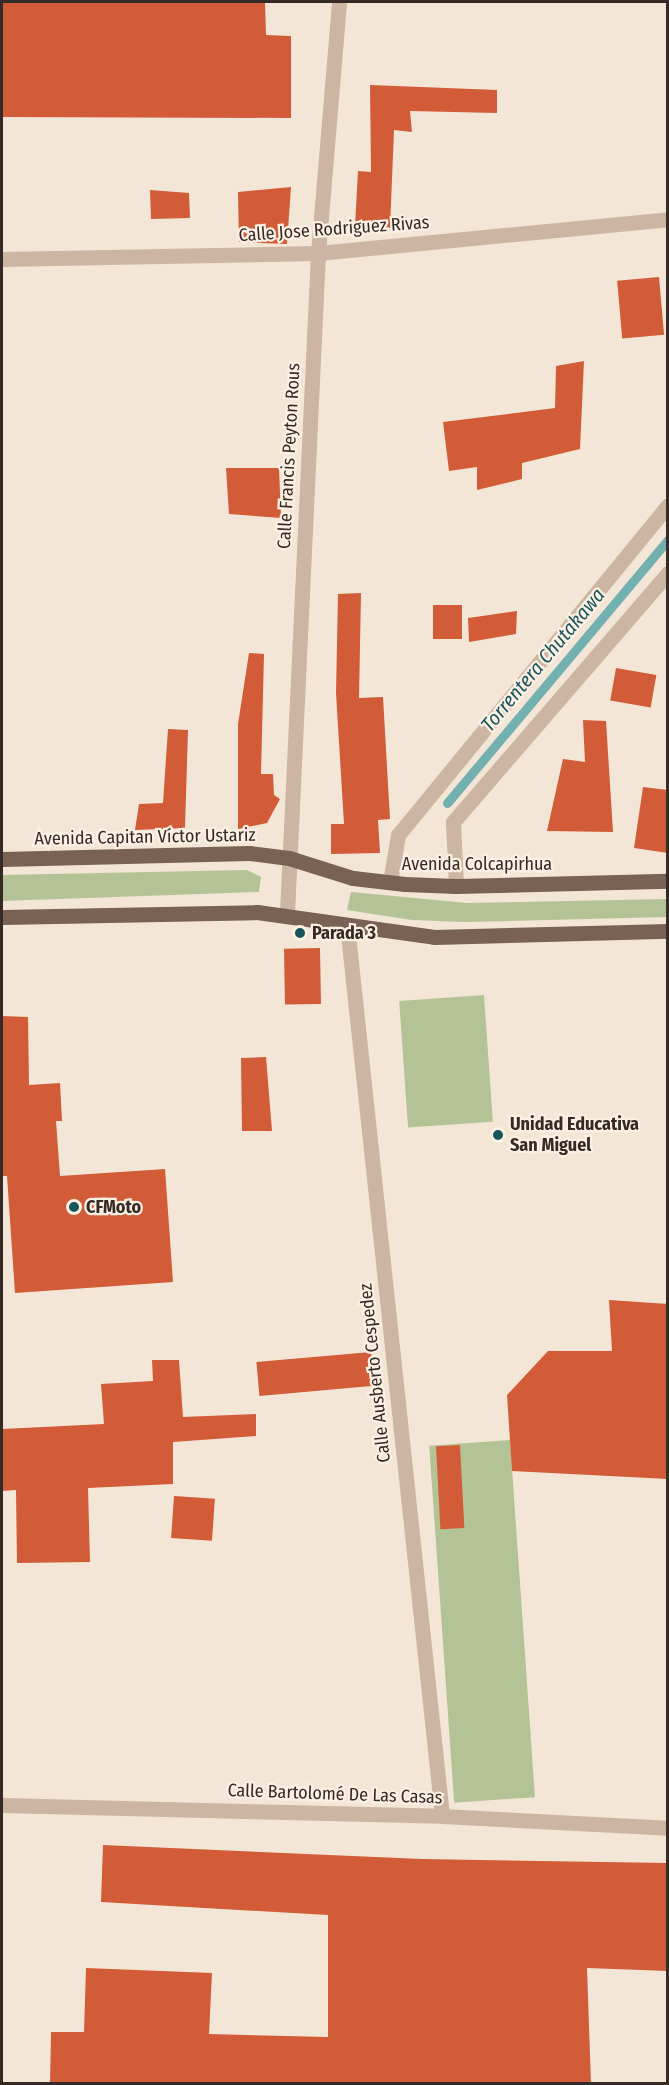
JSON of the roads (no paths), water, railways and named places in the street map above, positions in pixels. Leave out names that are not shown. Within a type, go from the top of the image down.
[{"type":"main road","name":"Avenida Capitan Víctor Ustariz","points":[[2,859],[249,854],[289,858]]},
{"type":"main road","name":"Avenida Colcapirhua","points":[[289,858],[342,876],[390,882],[456,886],[668,881]]},
{"type":"main road","points":[[2,917],[287,913],[392,934],[449,937],[668,931]]},
{"type":"street","name":"Calle Francis Peyton Rous","points":[[287,913],[318,253],[339,2]]},
{"type":"street","name":"Calle Jose Rodriguez Rivas","points":[[2,259],[318,253],[668,219]]},
{"type":"street","points":[[390,882],[398,835],[668,505]]},
{"type":"street","points":[[456,886],[453,822],[668,573]]},
{"type":"street","name":"Calle Ausberto Cespedez","points":[[347,925],[442,1816]]},
{"type":"street","name":"Calle Bartolomé De Las Casas","points":[[2,1805],[442,1816],[668,1828]]},
{"type":"waterway","name":"Torrentera Chutakawa","points":[[447,803],[668,540]]},
{"type":"place","name":"Parada 3","points":[[300,933]]},
{"type":"place","name":"Unidad Educativa San Miguel","points":[[498,1135]]},
{"type":"place","name":"CFMoto","points":[[74,1207]]}]
